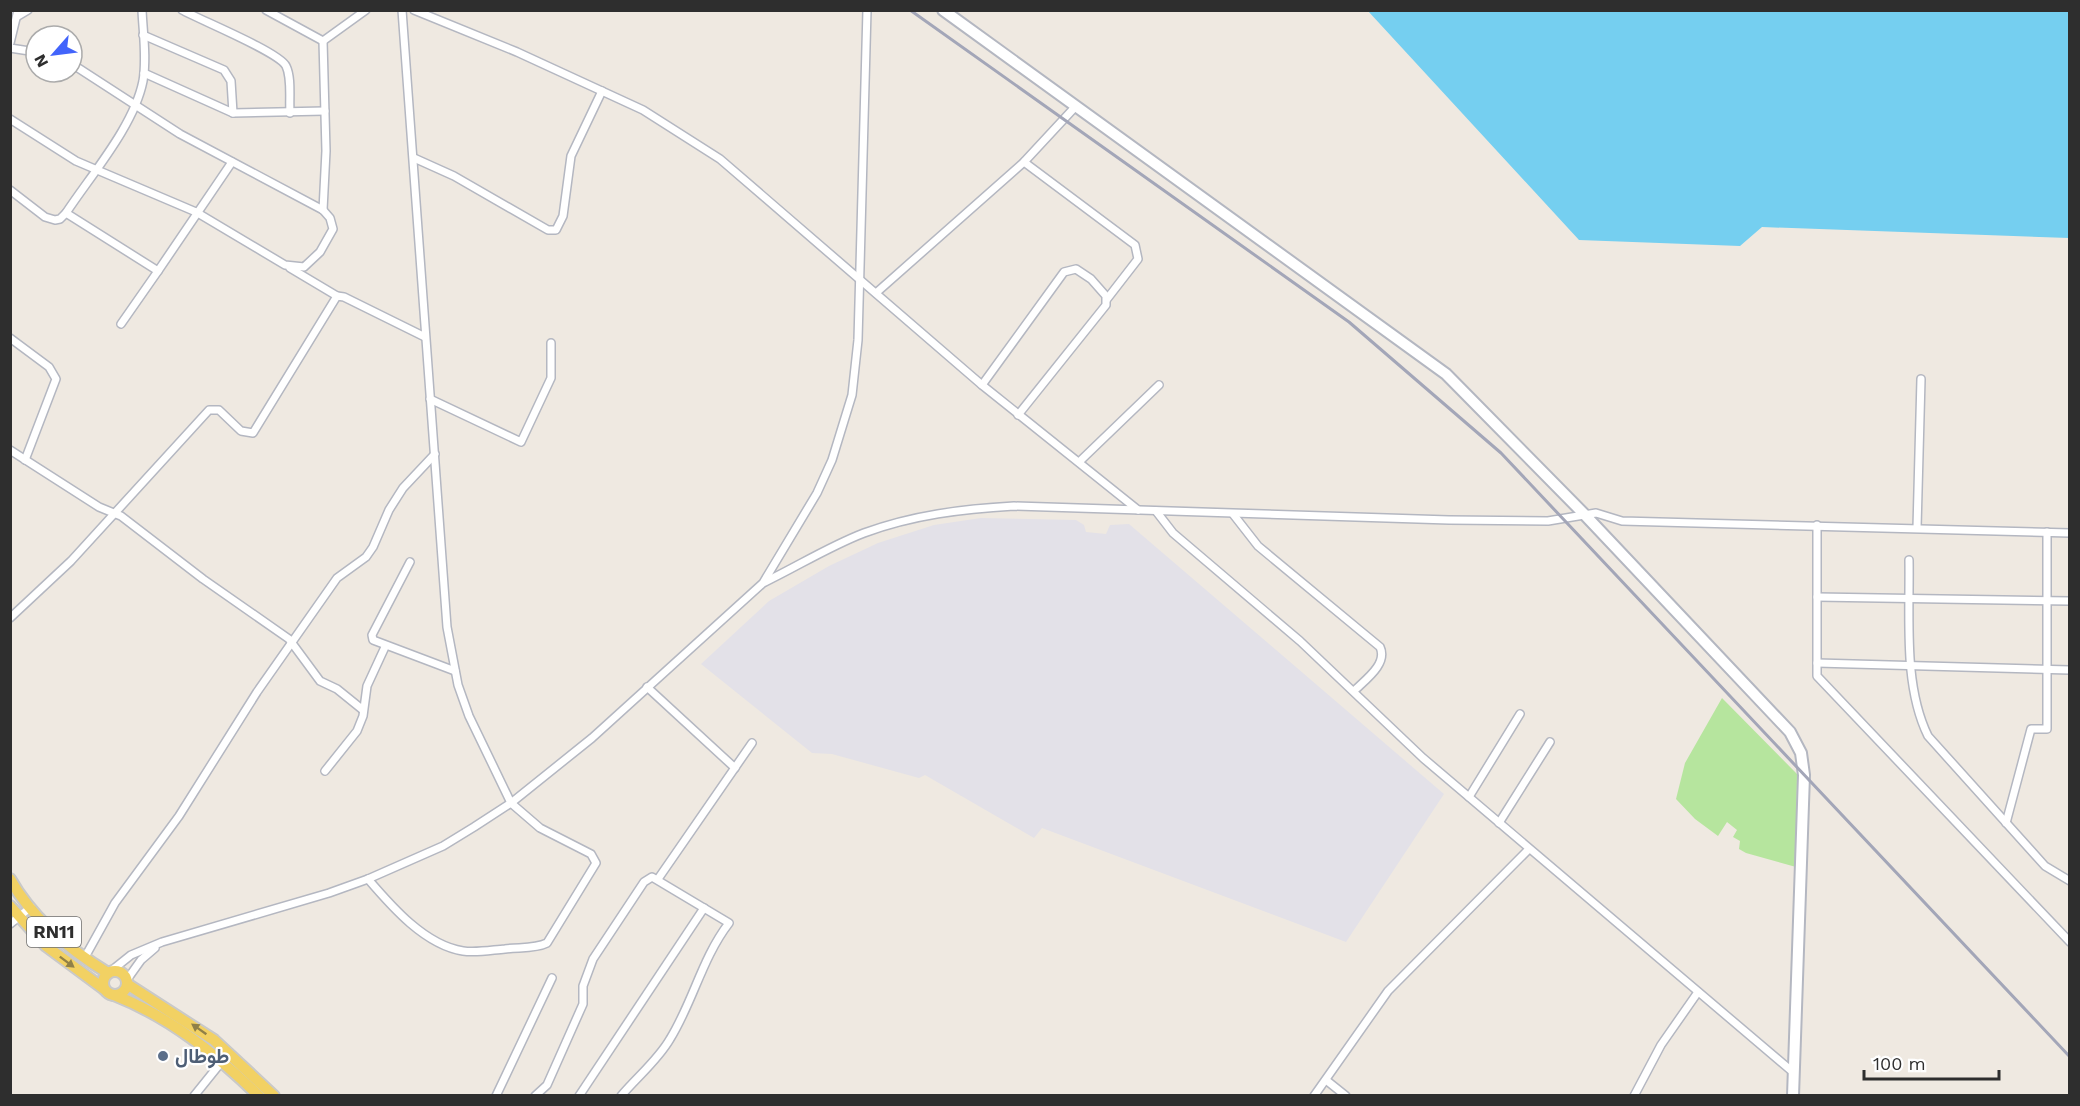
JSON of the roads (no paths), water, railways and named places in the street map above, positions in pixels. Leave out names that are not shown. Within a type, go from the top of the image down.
[{"type":"main road","name":"RN11","points":[[10,879],[14,895],[31,908],[58,936],[85,957],[110,972],[120,972],[127,982],[207,1034],[236,1057],[274,1095]]},
{"type":"main road","name":"RN11","points":[[10,906],[15,921],[46,946],[109,992],[178,1028],[223,1060],[259,1095]]},
{"type":"main road","points":[[110,972],[103,980],[109,992],[122,993],[127,982]]},
{"type":"street","points":[[10,45],[18,13],[28,10]]},
{"type":"street","points":[[10,190],[50,219],[60,219],[66,213],[135,106],[144,73],[142,10]]},
{"type":"street","points":[[182,10],[262,49],[284,63],[288,72],[290,113]]},
{"type":"street","points":[[266,10],[323,41]]},
{"type":"street","points":[[323,41],[366,10]]},
{"type":"street","points":[[369,879],[390,904],[416,926],[450,948],[466,952],[535,947],[547,943],[596,861],[586,851],[574,848],[540,828],[511,803],[469,716],[455,671],[447,627],[402,10]]},
{"type":"street","points":[[414,10],[517,52],[602,91],[682,133],[720,159],[1018,416],[1138,510]]},
{"type":"street","points":[[763,583],[817,493],[842,430],[852,395],[858,340],[867,10]]},
{"type":"street","points":[[943,10],[1446,374],[1585,515],[1790,732],[1801,753],[1804,818],[1793,1095]]},
{"type":"street","points":[[143,35],[224,70],[231,81],[232,113]]},
{"type":"street","points":[[323,41],[325,111],[323,210]]},
{"type":"street","points":[[84,71],[135,106],[232,162],[323,210],[333,225],[327,243],[308,265],[294,268],[285,266]]},
{"type":"street","points":[[144,73],[232,113],[325,111]]},
{"type":"street","points":[[414,158],[454,176],[548,230],[556,230],[562,216],[571,156],[602,91]]},
{"type":"street","points":[[876,293],[1024,162],[1076,106]]},
{"type":"street","points":[[10,119],[76,161],[196,212],[337,296],[344,297],[425,338]]},
{"type":"street","points":[[121,324],[232,162]]},
{"type":"street","points":[[1018,416],[1099,316],[1107,298],[1138,259],[1135,245],[1024,162]]},
{"type":"street","points":[[66,213],[158,271]]},
{"type":"street","points":[[982,385],[1067,270],[1076,269],[1091,279],[1107,298]]},
{"type":"street","points":[[10,618],[71,561],[209,410],[219,410],[241,431],[253,433],[337,296]]},
{"type":"street","points":[[10,338],[49,367],[56,379],[25,460]]},
{"type":"street","points":[[430,399],[515,442],[521,442],[525,439],[552,378],[551,343]]},
{"type":"street","points":[[1917,528],[1921,379]]},
{"type":"street","points":[[1078,462],[1159,385]]},
{"type":"street","points":[[10,450],[99,507],[116,513],[293,643],[320,681],[337,689],[363,710]]},
{"type":"street","points":[[85,957],[115,903],[179,816],[232,729],[337,578],[366,557],[373,548],[389,510],[403,488],[435,454]]},
{"type":"street","points":[[110,972],[131,955],[162,942],[329,893],[369,879],[442,846],[511,803],[592,738],[763,583],[863,533],[928,515],[962,509],[1014,506],[1233,514],[1548,521],[1596,513],[1622,521],[2070,533]]},
{"type":"street","points":[[1156,511],[1173,533],[1300,641],[1423,758],[1794,1073]]},
{"type":"street","points":[[1233,514],[1258,546],[1380,646],[1383,658],[1354,692]]},
{"type":"street","points":[[1817,525],[1817,676],[2070,942]]},
{"type":"street","points":[[2006,823],[2031,729],[2047,729],[2047,532]]},
{"type":"street","points":[[1909,560],[1915,706],[1928,736],[2045,866],[2070,881]]},
{"type":"street","points":[[411,561],[372,636],[375,642],[385,647],[455,671]]},
{"type":"street","points":[[1817,597],[2070,601]]},
{"type":"street","points":[[325,771],[355,736],[367,686],[385,647]]},
{"type":"street","points":[[1817,663],[2070,670]]},
{"type":"street","points":[[648,687],[735,768]]},
{"type":"street","points":[[1469,797],[1520,714]]},
{"type":"street","points":[[1499,823],[1550,742]]},
{"type":"street","points":[[658,879],[752,743]]},
{"type":"street","points":[[1314,1095],[1388,992],[1418,958],[1529,849]]},
{"type":"street","points":[[535,1095],[547,1084],[583,1004],[583,986],[593,959],[644,882],[652,878],[658,879],[729,923],[711,948],[689,1004],[669,1041],[622,1095]]},
{"type":"street","points":[[15,921],[31,908]]},
{"type":"street","points":[[579,1095],[704,908]]},
{"type":"street","points":[[127,982],[146,955],[162,942]]},
{"type":"street","points":[[496,1095],[552,978]]},
{"type":"street","points":[[1634,1095],[1661,1045],[1698,992]]},
{"type":"street","points":[[194,1095],[223,1060]]},
{"type":"street","points":[[1326,1080],[1346,1095]]},
{"type":"water","points":[[1368,11],[2069,11],[2069,238],[1762,227],[1740,246],[1579,240]]},
{"type":"railway","points":[[910,10],[1349,322],[1501,453],[2070,1057]]},
{"type":"place","name":"طوطال","points":[[163,1056]]}]
